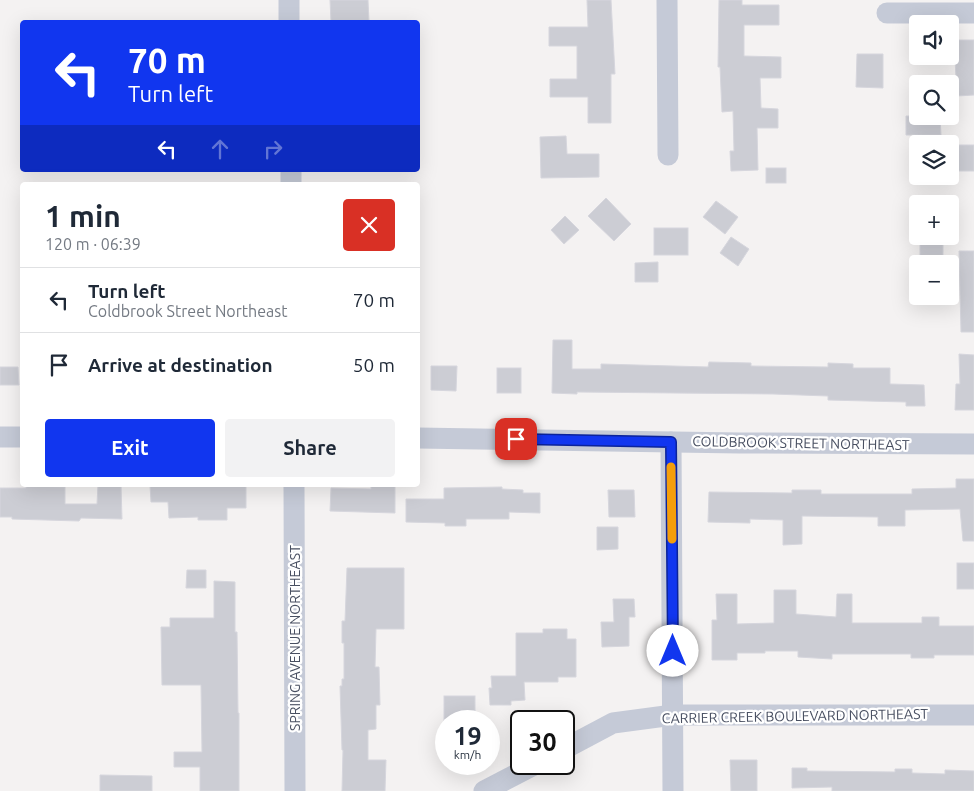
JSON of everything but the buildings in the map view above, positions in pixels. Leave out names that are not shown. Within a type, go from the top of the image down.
[{"type":"street","points":[[289,0],[289,20]]},
{"type":"street","points":[[667,0],[668,155]]},
{"type":"street","points":[[887,14],[974,13]]},
{"type":"street","points":[[0,437],[20,437]]},
{"type":"street","name":"COLDBROOK STREET NORTHEAST","points":[[420,438],[974,444]]},
{"type":"street","points":[[671,442],[673,791]]},
{"type":"street","name":"SPRING AVENUE NORTHEAST","points":[[294,487],[295,791]]},
{"type":"street","name":"CARRIER CREEK BOULEVARD NORTHEAST","points":[[575,743],[613,723],[673,715],[974,715]]},
{"type":"street","points":[[484,791],[515,775]]},
{"type":"slow traffic","points":[[671,467],[672,539]]},
{"type":"route","points":[[516,439],[671,442],[673,651]]}]
